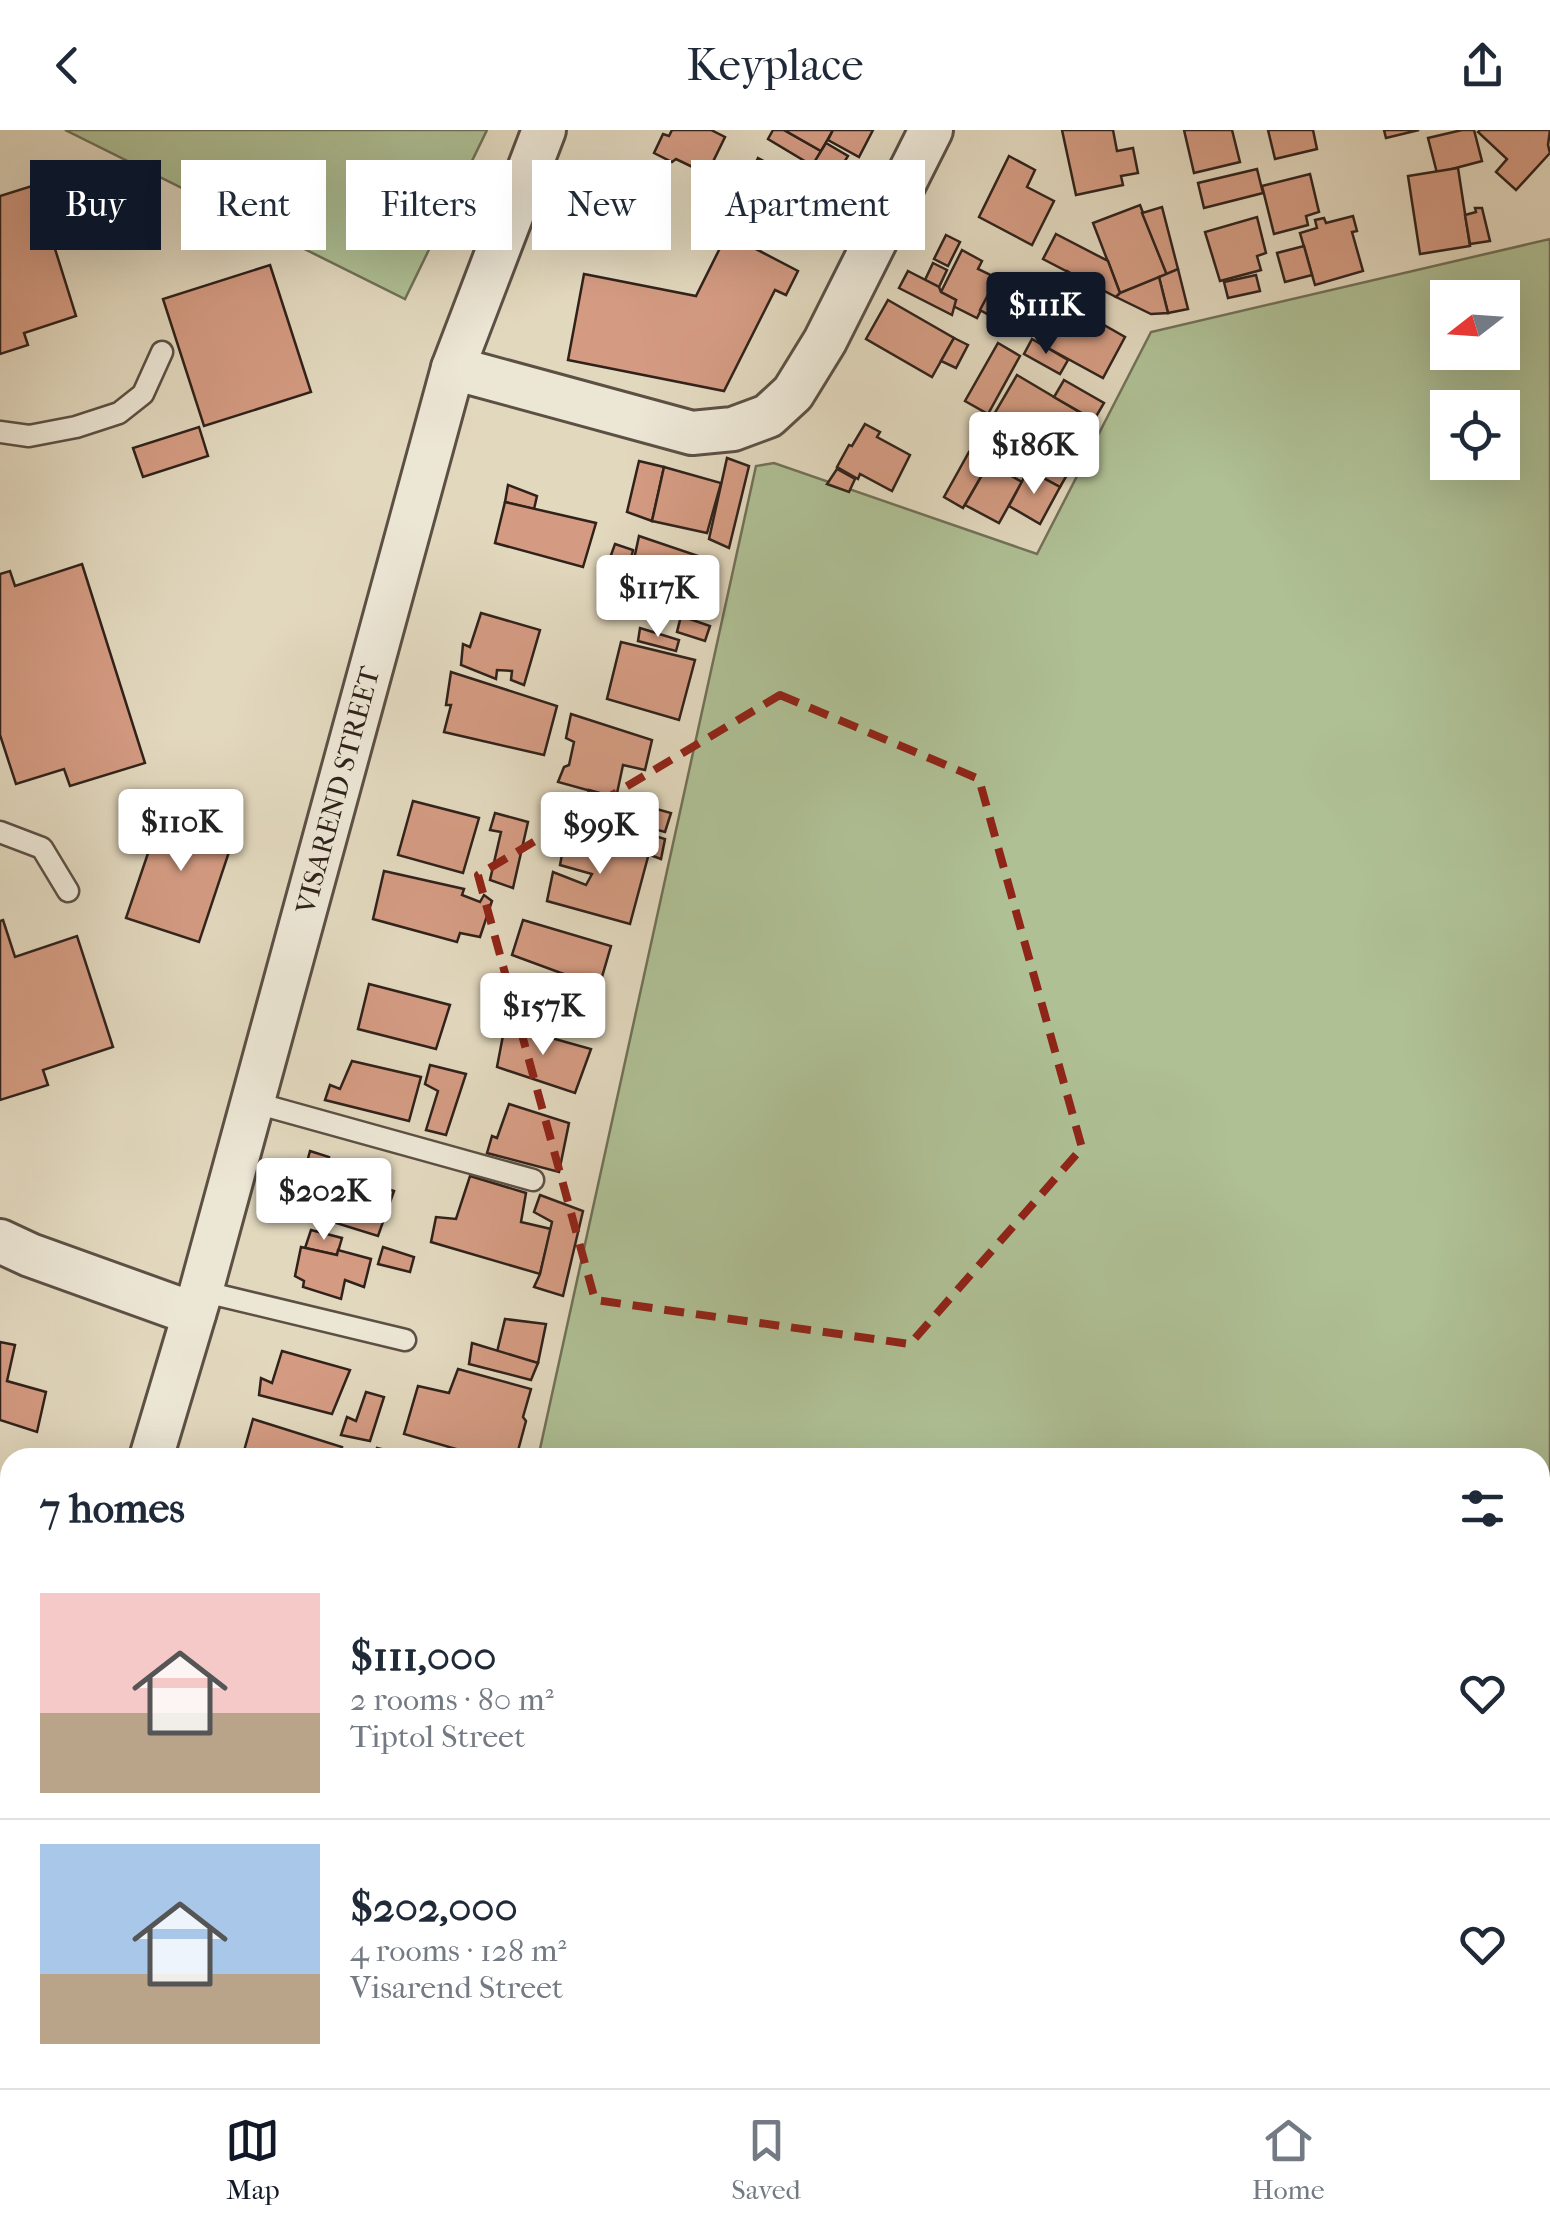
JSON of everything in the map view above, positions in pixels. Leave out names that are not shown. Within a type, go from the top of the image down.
[{"type":"street","name":"VISAREND STREET","points":[[154,1448],[198,1302],[453,368],[544,130]]},
{"type":"street","points":[[453,368],[692,433],[734,430],[768,416],[793,393],[825,341],[931,130]]},
{"type":"street","points":[[0,1242],[30,1255],[198,1302]]},
{"type":"lane","points":[[0,432],[29,436],[119,414],[143,394],[162,352]]},
{"type":"lane","points":[[0,832],[42,848],[68,891]]},
{"type":"lane","points":[[252,1102],[533,1180]]},
{"type":"lane","points":[[198,1302],[405,1340]]},
{"type":"highlighted area","points":[[780,695],[979,779],[1082,1148],[910,1344],[595,1300],[478,875]]},
{"type":"green space","points":[[65,130],[487,130],[472,160],[346,160],[346,250],[429,250],[405,299],[306,250],[326,250],[326,160],[181,160],[181,188],[161,178],[161,160],[125,160]]},
{"type":"green space","points":[[1550,239],[1550,1448],[540,1448],[756,466],[774,463],[1037,554],[1151,332]]},
{"type":"building","points":[[672,130],[711,130],[725,137],[714,160],[691,160],[691,166],[654,153],[663,134],[669,136]]},
{"type":"building","points":[[773,130],[784,130],[821,151],[816,160],[803,160],[768,139]]},
{"type":"building","points":[[784,130],[833,130],[821,151]]},
{"type":"building","points":[[833,130],[873,130],[859,157],[828,140]]},
{"type":"building","points":[[1062,130],[1113,130],[1117,151],[1133,148],[1138,173],[1121,176],[1123,185],[1076,195]]},
{"type":"building","points":[[1184,130],[1232,130],[1240,162],[1194,173]]},
{"type":"building","points":[[1268,130],[1313,130],[1317,149],[1275,159]]},
{"type":"building","points":[[1384,130],[1419,130],[1386,138]]},
{"type":"building","points":[[1474,130],[1482,161],[1437,173],[1428,138]]},
{"type":"building","points":[[1480,130],[1550,130],[1550,153],[1516,190],[1496,172],[1507,159]]},
{"type":"building","points":[[826,143],[848,156],[846,160],[815,160]]},
{"type":"building","points":[[1009,156],[1035,170],[1027,187],[1054,201],[1032,245],[979,217]]},
{"type":"building","points":[[1458,168],[1470,246],[1420,254],[1408,176]]},
{"type":"building","points":[[1257,169],[1263,193],[1204,208],[1198,183]]},
{"type":"building","points":[[1310,174],[1319,212],[1306,216],[1308,225],[1274,234],[1262,186]]},
{"type":"building","points":[[30,187],[30,250],[55,250],[76,316],[24,333],[28,345],[0,354],[0,196]]},
{"type":"building","points":[[1140,205],[1167,275],[1120,293],[1093,223]]},
{"type":"building","points":[[1162,207],[1178,269],[1167,275],[1142,213]]},
{"type":"building","points":[[1475,208],[1482,208],[1490,241],[1470,244],[1465,215],[1476,212]]},
{"type":"building","points":[[1353,216],[1357,231],[1352,232],[1363,271],[1315,285],[1300,233],[1317,228],[1315,220],[1324,218],[1326,223]]},
{"type":"building","points":[[1257,217],[1266,253],[1257,256],[1261,270],[1220,281],[1205,232]]},
{"type":"building","points":[[1056,234],[1108,261],[1120,293],[1116,297],[1043,259]]},
{"type":"building","points":[[946,235],[960,242],[948,266],[934,259]]},
{"type":"building","points":[[1304,246],[1312,275],[1285,282],[1277,253]]},
{"type":"building","points":[[719,250],[758,250],[798,271],[786,295],[775,290],[724,391],[568,360],[584,274],[696,296]]},
{"type":"building","points":[[962,250],[982,261],[978,269],[997,278],[977,318],[953,306],[956,300],[941,292]]},
{"type":"building","points":[[933,263],[947,270],[939,287],[925,280]]},
{"type":"building","points":[[270,265],[311,392],[204,426],[163,299]]},
{"type":"building","points":[[1178,269],[1188,309],[1168,313],[1159,277]]},
{"type":"building","points":[[908,271],[956,300],[952,315],[899,288]]},
{"type":"building","points":[[1067,271],[1099,290],[1092,303],[1059,285]]},
{"type":"building","points":[[1256,275],[1260,291],[1228,298],[1224,282]]},
{"type":"building","points":[[1159,277],[1168,313],[1151,314],[1116,297],[1120,293]]},
{"type":"building","points":[[997,278],[1012,287],[996,319],[980,310]]},
{"type":"building","points":[[1052,294],[1072,303],[1061,327],[1040,318]]},
{"type":"building","points":[[888,300],[954,338],[932,377],[866,339]]},
{"type":"building","points":[[1072,303],[1125,337],[1103,378],[1048,348]]},
{"type":"building","points":[[954,338],[968,345],[956,368],[941,361]]},
{"type":"building","points":[[1032,339],[1068,360],[1060,374],[1024,354]]},
{"type":"building","points":[[998,343],[1020,356],[988,414],[965,401]]},
{"type":"building","points":[[1017,375],[1081,413],[1058,453],[993,416]]},
{"type":"building","points":[[1064,380],[1104,403],[1094,420],[1054,397]]},
{"type":"building","points":[[865,424],[880,432],[877,437],[910,455],[892,491],[837,467]]},
{"type":"building","points":[[199,427],[208,456],[143,477],[133,448]]},
{"type":"building","points":[[1065,440],[1082,449],[1060,487],[1029,470],[1043,445],[1058,453]]},
{"type":"building","points":[[969,452],[989,463],[963,508],[944,497]]},
{"type":"building","points":[[727,458],[749,466],[729,548],[709,539]]},
{"type":"building","points":[[639,461],[664,467],[652,521],[627,512]]},
{"type":"building","points":[[989,463],[1022,482],[999,523],[965,505]]},
{"type":"building","points":[[664,467],[721,483],[707,533],[652,521]]},
{"type":"building","points":[[837,469],[855,479],[849,492],[827,484]]},
{"type":"building","points":[[1028,470],[1060,487],[1040,524],[1009,506]]},
{"type":"building","points":[[508,485],[537,496],[534,509],[505,502]]},
{"type":"building","points":[[505,502],[596,523],[583,567],[495,543]]},
{"type":"building","points":[[639,536],[713,561],[707,584],[711,590],[701,615],[627,592]]},
{"type":"building","points":[[615,544],[633,550],[626,581],[603,577]]},
{"type":"building","points":[[82,564],[145,763],[70,786],[64,769],[16,784],[0,735],[0,574],[10,571],[15,586]]},
{"type":"building","points":[[481,613],[540,630],[524,685],[511,680],[512,671],[497,670],[496,679],[461,665],[463,644],[470,647]]},
{"type":"building","points":[[681,616],[710,626],[705,641],[677,632]]},
{"type":"building","points":[[640,628],[679,640],[676,651],[638,641]]},
{"type":"building","points":[[621,642],[695,660],[679,720],[607,699]]},
{"type":"building","points":[[451,672],[557,706],[544,755],[444,732],[451,705],[446,705]]},
{"type":"building","points":[[571,714],[652,740],[645,770],[623,765],[616,798],[558,782],[564,767],[569,765],[574,742],[566,738]]},
{"type":"building","points":[[589,790],[671,813],[665,832],[583,810]]},
{"type":"building","points":[[413,801],[479,818],[463,873],[398,855]]},
{"type":"building","points":[[164,806],[236,831],[199,942],[126,918]]},
{"type":"building","points":[[495,813],[528,822],[513,888],[490,880],[501,832],[490,830]]},
{"type":"building","points":[[567,828],[649,853],[630,924],[547,901],[553,872],[586,885],[592,874],[560,865]]},
{"type":"building","points":[[636,830],[665,839],[661,859],[631,848]]},
{"type":"building","points":[[384,871],[464,889],[462,895],[480,902],[484,895],[492,901],[480,937],[460,933],[457,942],[373,919]]},
{"type":"building","points":[[3,920],[15,957],[77,936],[113,1047],[43,1070],[48,1085],[0,1100],[0,921]]},
{"type":"building","points":[[523,920],[611,946],[599,987],[512,955]]},
{"type":"building","points":[[369,984],[450,1005],[436,1049],[358,1029]]},
{"type":"building","points":[[505,1025],[591,1049],[575,1093],[497,1067]]},
{"type":"building","points":[[352,1061],[421,1077],[409,1121],[325,1100],[330,1085],[340,1089]]},
{"type":"building","points":[[430,1065],[466,1074],[446,1135],[426,1130],[438,1091],[425,1084]]},
{"type":"building","points":[[509,1104],[569,1123],[559,1172],[487,1153]]},
{"type":"building","points":[[310,1151],[329,1157],[326,1169],[394,1191],[378,1236],[294,1210]]},
{"type":"building","points":[[470,1176],[526,1193],[521,1222],[551,1229],[540,1274],[431,1242],[436,1217],[456,1219]]},
{"type":"building","points":[[540,1195],[583,1211],[563,1296],[534,1287],[552,1222],[534,1212]]},
{"type":"building","points":[[311,1230],[342,1238],[337,1255],[305,1248]]},
{"type":"building","points":[[301,1247],[337,1255],[338,1250],[371,1259],[364,1287],[345,1280],[341,1299],[303,1287],[304,1281],[295,1276]]},
{"type":"building","points":[[383,1247],[414,1257],[410,1272],[378,1264]]},
{"type":"building","points":[[505,1319],[546,1324],[538,1363],[497,1352]]},
{"type":"building","points":[[0,1342],[15,1345],[7,1381],[46,1392],[37,1432],[0,1420]]},
{"type":"building","points":[[472,1343],[538,1363],[531,1380],[469,1364]]},
{"type":"building","points":[[282,1351],[350,1370],[332,1414],[259,1395],[261,1378],[272,1383]]},
{"type":"building","points":[[458,1369],[531,1389],[519,1448],[452,1448],[404,1434],[418,1386],[449,1393]]},
{"type":"building","points":[[366,1392],[384,1397],[370,1441],[341,1435],[347,1417],[356,1421]]},
{"type":"building","points":[[253,1419],[342,1447],[342,1448],[245,1448]]}]
